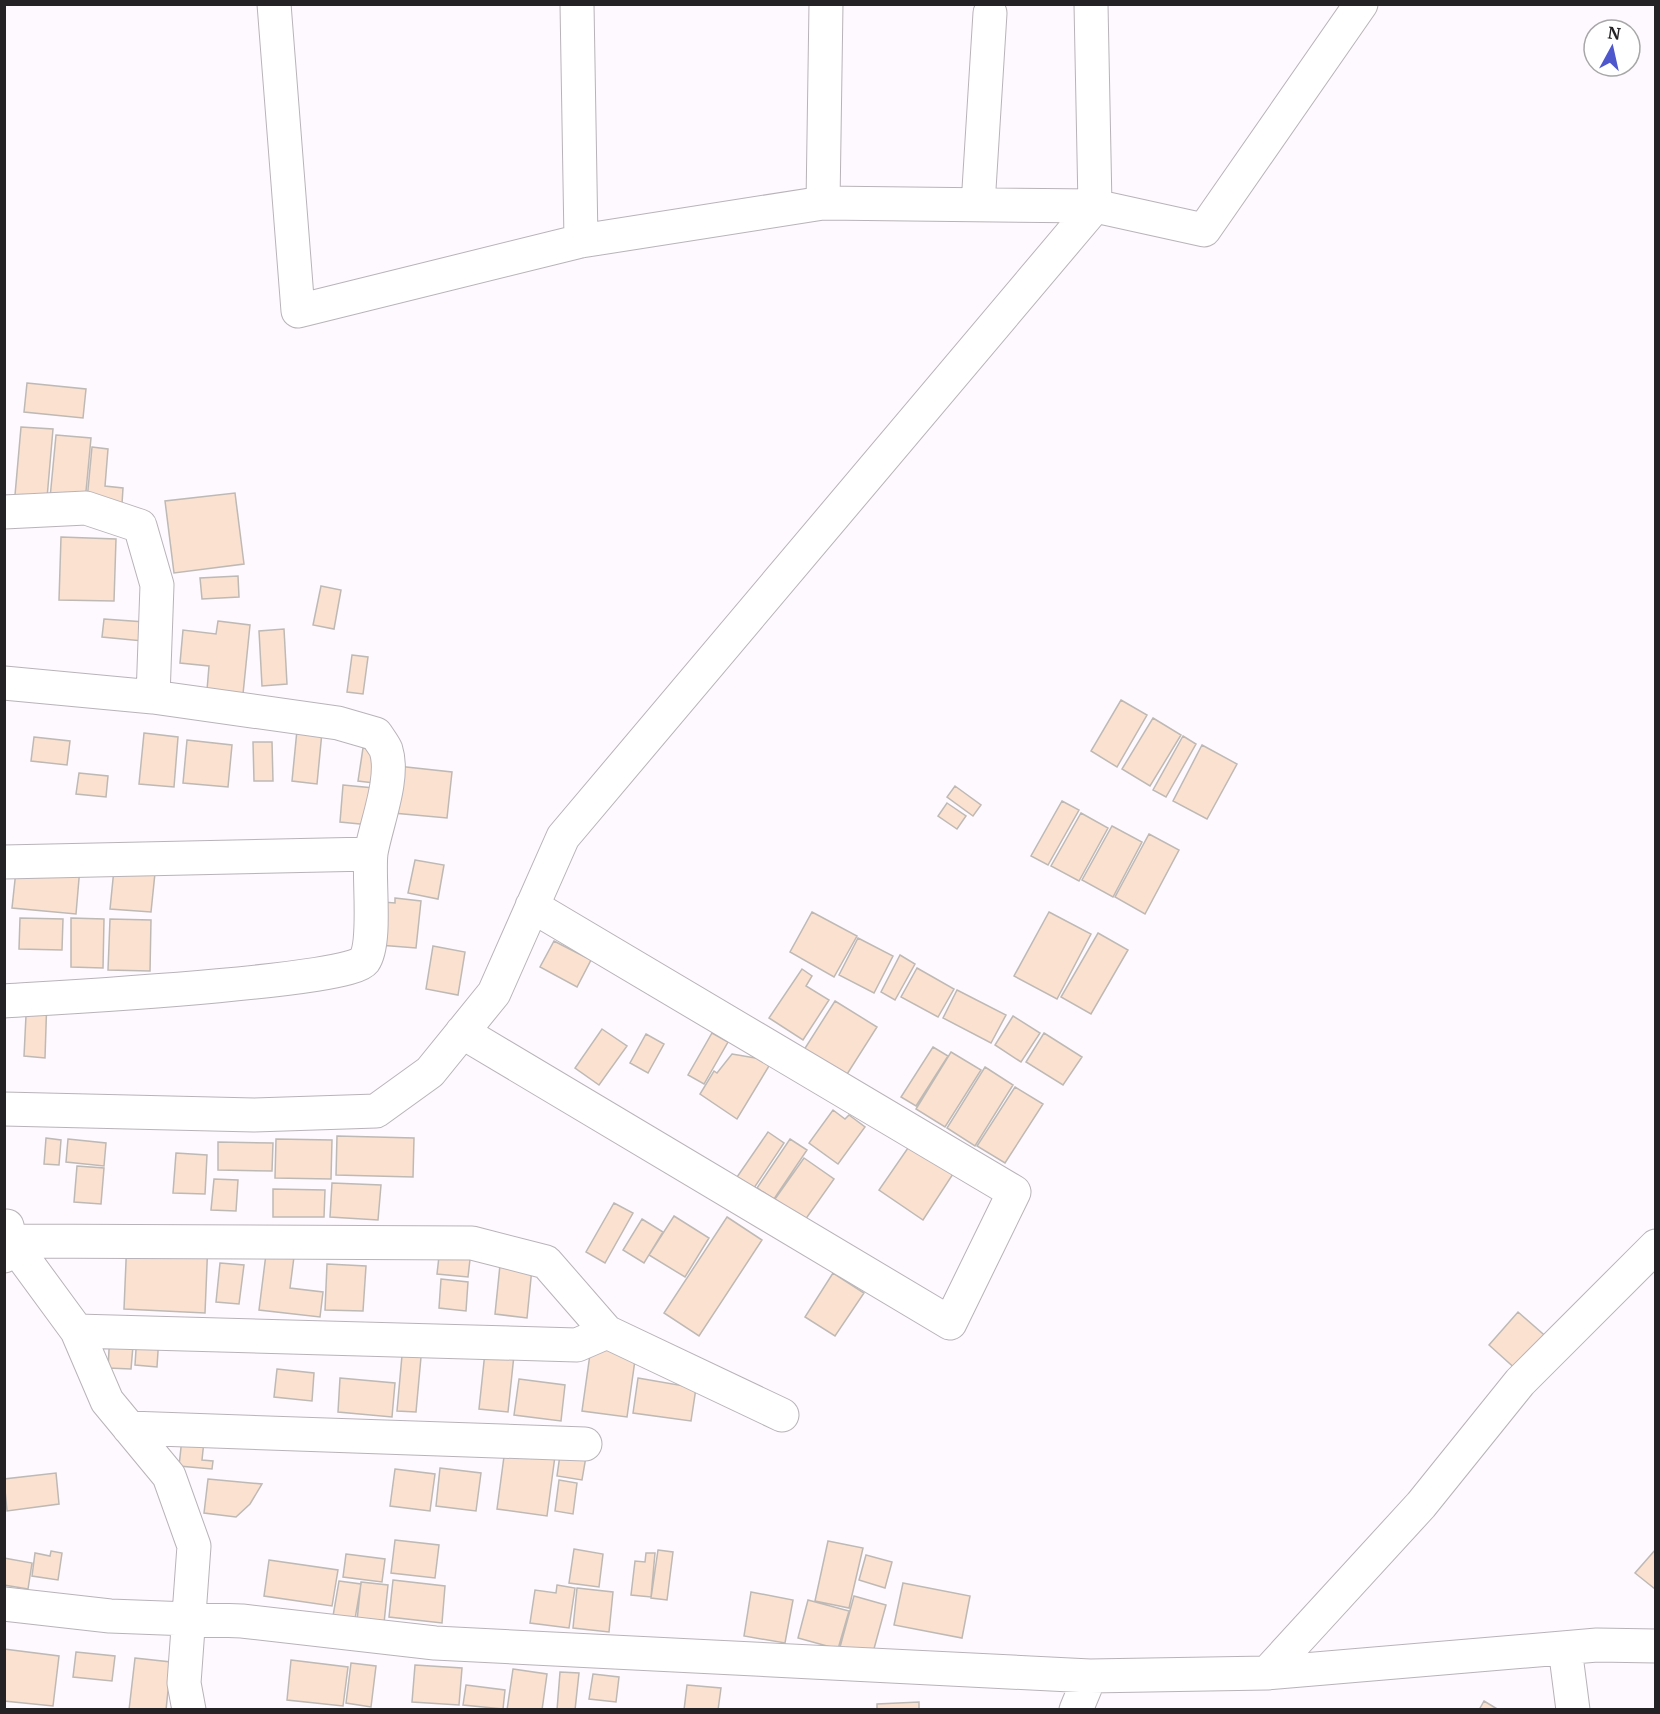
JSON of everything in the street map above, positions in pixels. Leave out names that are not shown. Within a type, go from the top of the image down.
[{"type":"street","points":[[274,4],[298,311],[581,241],[823,203],[1095,206],[1204,230],[1361,4]]},
{"type":"street","points":[[577,4],[581,241]]},
{"type":"street","points":[[823,203],[826,4]]},
{"type":"street","points":[[4,1109],[254,1115],[376,1111],[430,1072],[494,993],[562,837],[1095,206],[1091,4]]},
{"type":"street","points":[[978,205],[990,13]]},
{"type":"street","points":[[4,512],[86,508],[140,526],[157,585],[153,697]]},
{"type":"street","points":[[4,683],[153,697],[338,723],[376,734],[386,750],[388,772],[371,854],[370,939],[365,960],[355,968],[297,979],[4,1001]]},
{"type":"street","points":[[4,861],[371,854]]},
{"type":"street","points":[[462,1032],[950,1323],[1014,1192],[532,906]]},
{"type":"street","points":[[7,1239],[77,1330],[107,1401],[169,1476],[194,1546],[184,1683],[189,1710]]},
{"type":"street","points":[[7,1239],[472,1243],[546,1262],[607,1332],[782,1416]]},
{"type":"street","points":[[1267,1672],[1421,1505],[1520,1382],[1656,1246]]},
{"type":"street","points":[[77,1330],[577,1345],[607,1332]]},
{"type":"street","points":[[129,1428],[585,1444]]},
{"type":"street","points":[[4,1604],[110,1616],[242,1622],[435,1642],[1090,1676],[1267,1672],[1565,1648],[1656,1646]]},
{"type":"street","points":[[1565,1648],[1573,1710]]},
{"type":"street","points":[[1076,1710],[1090,1676]]},
{"type":"building","points":[[27,383],[86,389],[83,418],[24,412]]},
{"type":"building","points":[[21,427],[53,429],[47,498],[15,495]]},
{"type":"building","points":[[56,435],[91,438],[85,502],[50,498]]},
{"type":"building","points":[[92,447],[108,449],[105,486],[123,488],[122,504],[87,500]]},
{"type":"building","points":[[235,493],[244,564],[174,573],[165,501]]},
{"type":"building","points":[[61,537],[116,539],[114,601],[59,600]]},
{"type":"building","points":[[238,576],[239,597],[202,599],[200,578]]},
{"type":"building","points":[[321,586],[341,590],[334,629],[313,625]]},
{"type":"building","points":[[104,619],[145,622],[143,641],[102,637]]},
{"type":"building","points":[[218,621],[250,625],[243,694],[207,690],[209,666],[180,663],[183,630],[216,634]]},
{"type":"building","points":[[284,629],[287,684],[262,686],[259,631]]},
{"type":"building","points":[[352,655],[368,657],[363,694],[347,692]]},
{"type":"building","points":[[1121,700],[1147,715],[1117,767],[1091,751]]},
{"type":"building","points":[[1153,718],[1181,735],[1150,786],[1122,769]]},
{"type":"building","points":[[297,730],[322,732],[317,784],[292,781]]},
{"type":"building","points":[[144,733],[178,737],[174,787],[139,784]]},
{"type":"building","points":[[1183,736],[1196,744],[1166,797],[1153,790]]},
{"type":"building","points":[[34,737],[70,741],[67,765],[31,761]]},
{"type":"building","points":[[187,740],[232,745],[228,787],[183,783]]},
{"type":"building","points":[[253,742],[272,742],[273,781],[254,781]]},
{"type":"building","points":[[1202,745],[1237,764],[1207,819],[1173,801]]},
{"type":"building","points":[[363,748],[379,751],[374,783],[358,781]]},
{"type":"building","points":[[397,766],[452,772],[447,818],[393,813]]},
{"type":"building","points":[[79,773],[108,776],[106,797],[76,794]]},
{"type":"building","points":[[343,785],[374,788],[370,825],[340,822]]},
{"type":"building","points":[[955,786],[981,805],[973,816],[947,797]]},
{"type":"building","points":[[1062,801],[1079,810],[1048,865],[1031,856]]},
{"type":"building","points":[[947,803],[966,816],[957,829],[938,816]]},
{"type":"building","points":[[1081,813],[1108,828],[1079,881],[1051,866]]},
{"type":"building","points":[[1112,826],[1142,842],[1113,897],[1082,880]]},
{"type":"building","points":[[1149,834],[1179,850],[1145,914],[1115,897]]},
{"type":"building","points":[[415,860],[444,865],[438,899],[408,893]]},
{"type":"building","points":[[17,861],[80,867],[76,914],[12,908]]},
{"type":"building","points":[[114,869],[155,873],[151,912],[110,909]]},
{"type":"building","points":[[395,898],[421,901],[416,948],[379,945],[383,902],[395,903]]},
{"type":"building","points":[[812,912],[857,936],[834,977],[790,952]]},
{"type":"building","points":[[1049,912],[1091,934],[1057,999],[1014,976]]},
{"type":"building","points":[[20,918],[63,919],[62,950],[19,949]]},
{"type":"building","points":[[71,918],[104,919],[103,968],[71,967]]},
{"type":"building","points":[[110,919],[151,920],[150,971],[108,970]]},
{"type":"building","points":[[1098,933],[1128,950],[1091,1014],[1061,997]]},
{"type":"building","points":[[858,938],[893,956],[874,993],[839,975]]},
{"type":"building","points":[[554,941],[591,960],[577,987],[540,967]]},
{"type":"building","points":[[433,946],[465,952],[458,995],[426,989]]},
{"type":"building","points":[[900,955],[915,964],[895,1000],[881,992]]},
{"type":"building","points":[[917,968],[954,989],[938,1017],[901,997]]},
{"type":"building","points":[[802,969],[812,976],[806,986],[829,1000],[803,1040],[769,1018]]},
{"type":"building","points":[[957,990],[1006,1015],[991,1043],[943,1018]]},
{"type":"building","points":[[27,995],[47,996],[45,1058],[24,1056]]},
{"type":"building","points":[[835,1001],[877,1027],[844,1079],[802,1053]]},
{"type":"building","points":[[1013,1016],[1040,1033],[1021,1062],[995,1045]]},
{"type":"building","points":[[602,1029],[627,1046],[599,1085],[575,1068]]},
{"type":"building","points":[[712,1033],[728,1042],[704,1084],[688,1075]]},
{"type":"building","points":[[1044,1033],[1082,1057],[1063,1085],[1026,1062]]},
{"type":"building","points":[[646,1034],[664,1044],[648,1073],[630,1063]]},
{"type":"building","points":[[933,1047],[948,1056],[916,1106],[901,1097]]},
{"type":"building","points":[[951,1052],[981,1070],[945,1127],[916,1109]]},
{"type":"building","points":[[732,1054],[772,1061],[737,1119],[700,1094],[714,1071],[717,1073]]},
{"type":"building","points":[[985,1067],[1013,1085],[975,1146],[947,1128]]},
{"type":"building","points":[[1015,1087],[1043,1104],[1005,1163],[977,1146]]},
{"type":"building","points":[[833,1110],[845,1119],[849,1115],[865,1127],[838,1164],[809,1143]]},
{"type":"building","points":[[768,1132],[784,1143],[754,1188],[737,1177]]},
{"type":"building","points":[[337,1136],[414,1138],[413,1177],[336,1175]]},
{"type":"building","points":[[46,1138],[61,1140],[59,1165],[44,1164]]},
{"type":"building","points":[[68,1139],[106,1143],[104,1166],[66,1162]]},
{"type":"building","points":[[276,1139],[332,1140],[331,1179],[275,1178]]},
{"type":"building","points":[[790,1139],[807,1150],[774,1199],[757,1188]]},
{"type":"building","points":[[218,1142],[273,1143],[272,1171],[218,1170]]},
{"type":"building","points":[[910,1145],[953,1174],[923,1220],[879,1190]]},
{"type":"building","points":[[176,1153],[207,1155],[205,1194],[173,1193]]},
{"type":"building","points":[[804,1158],[834,1179],[805,1220],[775,1199]]},
{"type":"building","points":[[77,1166],[104,1168],[101,1204],[74,1202]]},
{"type":"building","points":[[214,1179],[238,1180],[236,1211],[211,1210]]},
{"type":"building","points":[[332,1183],[381,1185],[378,1220],[330,1217]]},
{"type":"building","points":[[273,1189],[325,1190],[324,1217],[273,1217]]},
{"type":"building","points":[[614,1203],[633,1213],[605,1263],[586,1252]]},
{"type":"building","points":[[674,1216],[709,1238],[685,1277],[649,1255]]},
{"type":"building","points":[[727,1217],[762,1240],[699,1336],[664,1313]]},
{"type":"building","points":[[642,1219],[663,1232],[644,1263],[623,1250]]},
{"type":"building","points":[[127,1238],[208,1241],[205,1313],[124,1309]]},
{"type":"building","points":[[441,1239],[472,1242],[468,1277],[437,1274]]},
{"type":"building","points":[[267,1246],[295,1249],[290,1288],[323,1292],[320,1317],[259,1310]]},
{"type":"building","points":[[220,1263],[244,1265],[239,1304],[216,1302]]},
{"type":"building","points":[[327,1264],[366,1266],[363,1311],[325,1310]]},
{"type":"building","points":[[500,1265],[532,1268],[527,1318],[495,1314]]},
{"type":"building","points":[[833,1273],[864,1293],[835,1336],[805,1317]]},
{"type":"building","points":[[441,1279],[468,1282],[466,1311],[439,1308]]},
{"type":"building","points":[[1518,1312],[1558,1347],[1528,1380],[1489,1345]]},
{"type":"building","points":[[110,1332],[134,1334],[131,1369],[108,1368]]},
{"type":"building","points":[[404,1333],[423,1335],[416,1412],[397,1411]]},
{"type":"building","points":[[137,1334],[159,1336],[157,1367],[135,1365]]},
{"type":"building","points":[[591,1347],[636,1353],[627,1417],[582,1411]]},
{"type":"building","points":[[485,1352],[514,1355],[508,1412],[479,1409]]},
{"type":"building","points":[[277,1369],[314,1373],[312,1401],[274,1397]]},
{"type":"building","points":[[340,1378],[395,1383],[392,1417],[338,1412]]},
{"type":"building","points":[[638,1378],[696,1388],[691,1421],[633,1413]]},
{"type":"building","points":[[519,1379],[565,1385],[561,1421],[514,1415]]},
{"type":"building","points":[[183,1429],[205,1431],[202,1460],[213,1461],[212,1469],[179,1466]]},
{"type":"building","points":[[507,1434],[557,1441],[547,1516],[497,1509]]},
{"type":"building","points":[[562,1441],[588,1445],[582,1480],[557,1476]]},
{"type":"building","points":[[440,1468],[481,1473],[476,1511],[436,1506]]},
{"type":"building","points":[[395,1469],[435,1474],[430,1511],[390,1506]]},
{"type":"building","points":[[56,1473],[59,1504],[7,1511],[4,1479]]},
{"type":"building","points":[[208,1479],[262,1484],[250,1504],[236,1517],[204,1513]]},
{"type":"building","points":[[559,1480],[577,1483],[573,1514],[555,1511]]},
{"type":"building","points":[[395,1540],[439,1545],[435,1578],[391,1573]]},
{"type":"building","points":[[828,1541],[863,1548],[849,1608],[815,1601]]},
{"type":"building","points":[[574,1549],[603,1554],[599,1587],[569,1583]]},
{"type":"building","points":[[1656,1549],[1656,1589],[1655,1589],[1635,1573]]},
{"type":"building","points":[[658,1550],[673,1552],[667,1600],[651,1598]]},
{"type":"building","points":[[51,1551],[62,1553],[58,1580],[32,1576],[35,1553],[50,1556]]},
{"type":"building","points":[[646,1553],[655,1553],[651,1597],[631,1595],[635,1561],[645,1562]]},
{"type":"building","points":[[346,1554],[385,1559],[382,1582],[343,1577]]},
{"type":"building","points":[[866,1555],[892,1562],[885,1588],[859,1580]]},
{"type":"building","points":[[4,1558],[32,1563],[28,1589],[4,1585]]},
{"type":"building","points":[[269,1560],[338,1570],[332,1606],[264,1596]]},
{"type":"building","points":[[393,1580],[445,1586],[442,1623],[389,1617]]},
{"type":"building","points":[[339,1581],[361,1584],[355,1619],[333,1616]]},
{"type":"building","points":[[361,1582],[388,1585],[384,1623],[357,1621]]},
{"type":"building","points":[[903,1583],[970,1596],[962,1638],[894,1625]]},
{"type":"building","points":[[557,1585],[575,1588],[569,1628],[530,1623],[535,1590],[556,1593]]},
{"type":"building","points":[[577,1588],[613,1592],[609,1632],[573,1628]]},
{"type":"building","points":[[751,1592],[793,1600],[785,1643],[744,1636]]},
{"type":"building","points":[[854,1596],[886,1605],[872,1656],[840,1647]]},
{"type":"building","points":[[808,1600],[849,1611],[838,1649],[798,1638]]},
{"type":"building","points":[[4,1649],[59,1656],[53,1706],[4,1701]]},
{"type":"building","points":[[76,1652],[115,1656],[112,1681],[73,1677]]},
{"type":"building","points":[[135,1658],[171,1662],[166,1710],[129,1710]]},
{"type":"building","points":[[291,1660],[348,1667],[343,1706],[287,1700]]},
{"type":"building","points":[[351,1663],[376,1666],[371,1707],[346,1703]]},
{"type":"building","points":[[415,1665],[462,1668],[459,1705],[412,1702]]},
{"type":"building","points":[[513,1669],[547,1674],[542,1710],[507,1710]]},
{"type":"building","points":[[560,1672],[579,1673],[575,1710],[557,1710]]},
{"type":"building","points":[[593,1674],[619,1677],[616,1702],[589,1699]]},
{"type":"building","points":[[466,1685],[505,1690],[503,1709],[463,1705]]},
{"type":"building","points":[[687,1685],[721,1688],[718,1710],[684,1710]]},
{"type":"building","points":[[1484,1701],[1499,1710],[1479,1710]]},
{"type":"building","points":[[919,1702],[919,1710],[877,1710],[877,1704]]}]
